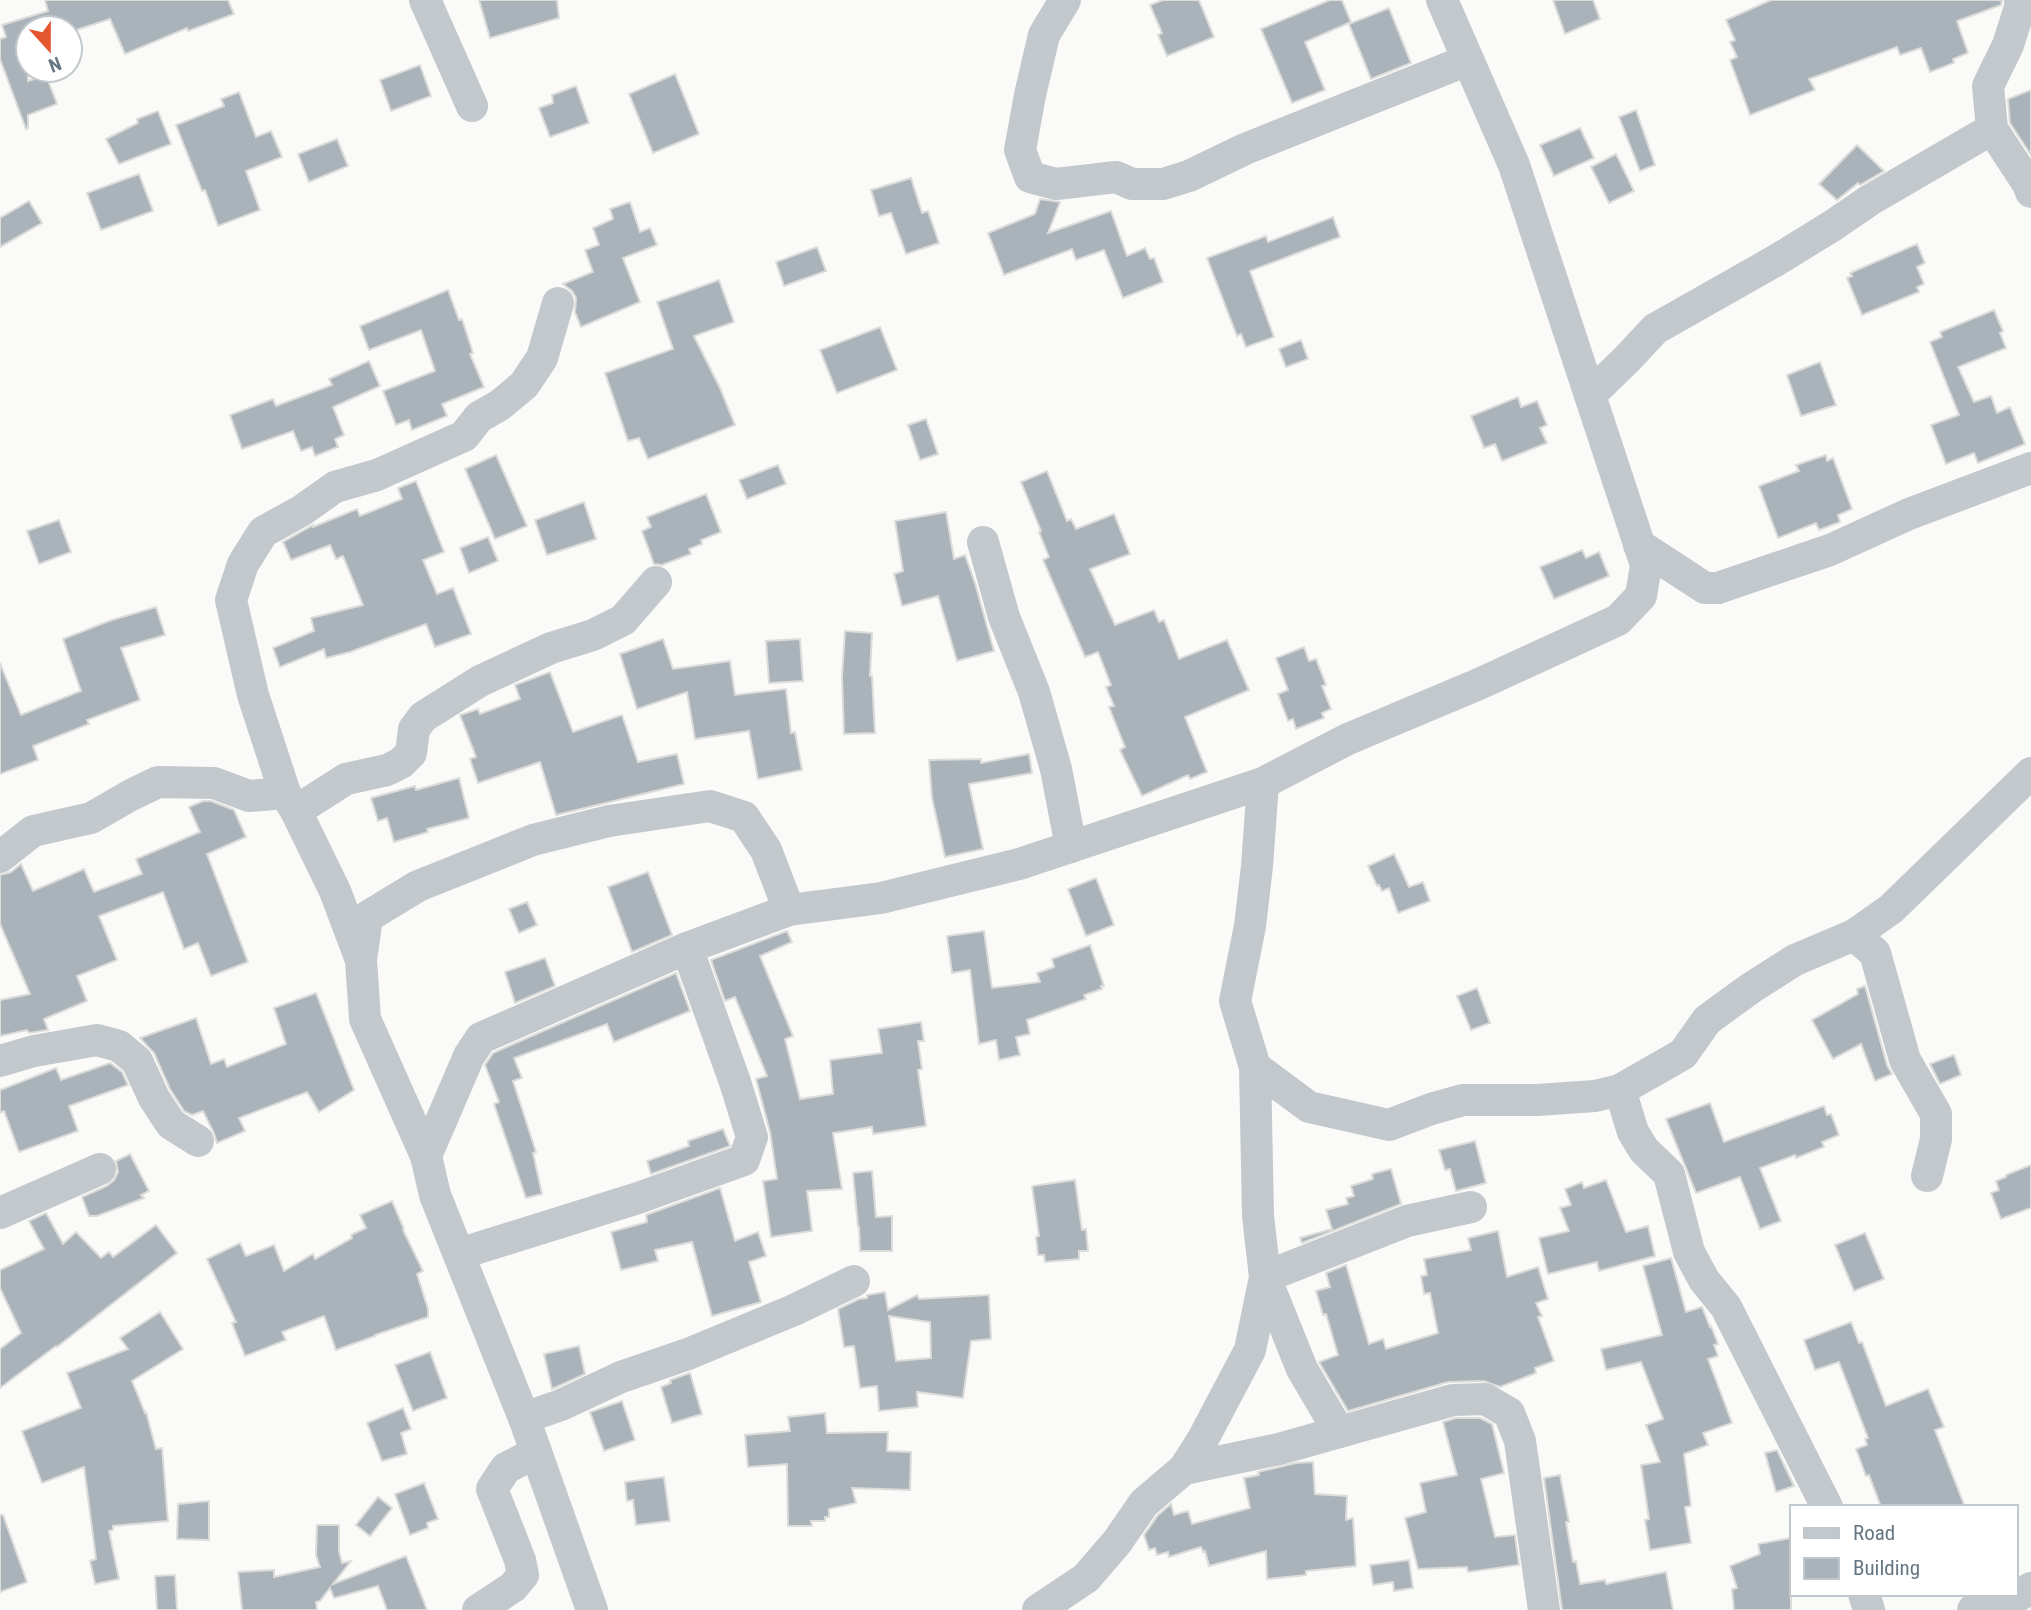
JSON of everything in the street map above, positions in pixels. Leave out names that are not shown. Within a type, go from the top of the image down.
[{"type":"street","points":[[425,0],[471,106]]},
{"type":"street","points":[[1065,0],[1044,35],[1020,150],[1030,177],[1056,184],[1116,177],[1132,184],[1163,184],[1189,176],[1245,149],[1468,61]]},
{"type":"street","points":[[426,1156],[469,1056],[481,1038],[687,948],[789,910],[881,898],[1018,864],[1263,783],[1348,739],[1479,684],[1618,620],[1641,596],[1646,565],[1514,165],[1442,0]]},
{"type":"street","points":[[2020,0],[2008,45],[1988,86],[1992,129],[2031,192]]},
{"type":"street","points":[[1590,395],[1655,329],[1764,267],[1870,200],[1992,129]]},
{"type":"street","points":[[360,960],[335,891],[291,802],[253,695],[231,600],[243,564],[263,532],[335,488],[377,475],[464,436],[479,417],[500,405],[524,385],[542,358],[558,303]]},
{"type":"street","points":[[1639,545],[1705,588],[1718,588],[1830,550],[1909,514],[2031,468]]},
{"type":"street","points":[[983,542],[1004,617],[1038,705],[1056,769],[1071,846]]},
{"type":"street","points":[[0,857],[33,831],[91,818],[158,782],[214,783],[249,796],[291,802],[346,779],[387,770],[401,763],[411,753],[414,729],[423,717],[480,681],[551,648],[593,635],[623,620],[656,582]]},
{"type":"street","points":[[1255,1067],[1309,1107],[1389,1125],[1463,1100],[1548,1099],[1595,1096],[1620,1090],[1683,1054],[1707,1020],[1751,988],[1795,960],[1854,935],[1891,909],[2031,773]]},
{"type":"street","points":[[1263,783],[1251,914],[1235,1001],[1255,1067],[1258,1216],[1265,1277],[1302,1369],[1339,1432]]},
{"type":"street","points":[[592,1610],[524,1418],[435,1195],[426,1156],[365,1018],[360,960],[366,917],[418,886],[533,840],[609,821],[710,806],[744,817],[766,850],[789,910]]},
{"type":"street","points":[[1854,935],[1875,953],[1906,1060],[1936,1114],[1936,1139],[1927,1176]]},
{"type":"street","points":[[459,1254],[638,1198],[744,1160],[752,1137],[687,948]]},
{"type":"street","points":[[0,1060],[34,1051],[97,1041],[119,1046],[137,1061],[154,1098],[171,1124],[198,1141]]},
{"type":"street","points":[[1620,1090],[1633,1132],[1644,1150],[1670,1174],[1689,1252],[1704,1280],[1726,1307],[1826,1505]]},
{"type":"street","points":[[0,1213],[100,1169]]},
{"type":"street","points":[[1265,1277],[1407,1221],[1471,1207]]},
{"type":"street","points":[[1038,1610],[1086,1577],[1117,1542],[1144,1503],[1184,1469],[1250,1350],[1265,1277]]},
{"type":"street","points":[[524,1418],[794,1310],[854,1281]]},
{"type":"street","points":[[1184,1469],[1279,1449],[1453,1401],[1485,1399],[1509,1413],[1520,1441],[1544,1610]]},
{"type":"street","points":[[478,1610],[513,1587],[523,1575],[520,1560],[492,1489],[506,1468],[535,1453]]},
{"type":"street","points":[[1973,1610],[2005,1604],[2031,1588]]},
{"type":"building","points":[[45,0],[228,0],[234,14],[188,31],[187,28],[125,54],[110,19],[84,27],[84,14],[38,14],[48,11]]},
{"type":"building","points":[[479,0],[557,0],[559,18],[490,38]]},
{"type":"building","points":[[1163,0],[1199,0],[1214,37],[1167,56],[1158,35],[1162,33],[1150,5]]},
{"type":"building","points":[[1330,0],[1342,0],[1351,22],[1305,42],[1325,90],[1292,103],[1261,29]]},
{"type":"building","points":[[1553,0],[1593,0],[1600,19],[1565,34]]},
{"type":"building","points":[[1771,0],[2002,0],[2001,5],[1957,21],[1968,53],[1953,59],[1954,63],[1930,72],[1921,48],[1900,55],[1897,47],[1809,79],[1815,90],[1750,115],[1730,60],[1737,57],[1730,42],[1735,40],[1726,20]]},
{"type":"building","points":[[1389,8],[1411,63],[1371,79],[1349,24]]},
{"type":"building","points":[[14,21],[14,84],[49,84],[57,104],[28,115],[26,129],[0,59],[0,39],[6,37],[2,25]]},
{"type":"building","points":[[420,65],[431,96],[391,111],[380,80]]},
{"type":"building","points":[[675,74],[699,134],[653,153],[629,94]]},
{"type":"building","points":[[576,86],[589,123],[550,137],[539,108],[553,103],[552,95]]},
{"type":"building","points":[[2031,90],[2031,155],[2010,123],[2008,99]]},
{"type":"building","points":[[239,92],[256,137],[271,131],[282,157],[246,171],[260,210],[218,226],[176,125],[224,106],[221,99]]},
{"type":"building","points":[[1636,110],[1655,165],[1640,171],[1619,117]]},
{"type":"building","points":[[158,111],[171,144],[119,164],[106,139],[138,123],[137,119]]},
{"type":"building","points":[[1580,128],[1594,158],[1554,176],[1540,145]]},
{"type":"building","points":[[337,139],[348,166],[309,182],[298,154]]},
{"type":"building","points":[[1857,145],[1884,171],[1860,185],[1858,183],[1837,200],[1819,184]]},
{"type":"building","points":[[1616,154],[1634,191],[1609,203],[1591,167]]},
{"type":"building","points":[[139,174],[153,211],[101,230],[87,193]]},
{"type":"building","points":[[911,178],[922,213],[928,211],[939,243],[906,254],[891,213],[879,216],[871,190]]},
{"type":"building","points":[[1040,199],[1060,202],[1048,233],[1111,211],[1127,256],[1145,248],[1150,259],[1154,258],[1163,282],[1123,298],[1104,250],[1076,260],[1072,249],[1004,275],[988,233],[1035,214]]},
{"type":"building","points":[[29,201],[42,223],[0,247],[0,218]]},
{"type":"building","points":[[630,202],[640,232],[650,228],[657,245],[623,258],[640,302],[581,327],[575,312],[576,298],[563,284],[593,272],[585,250],[599,245],[593,228],[613,219],[610,209]]},
{"type":"building","points":[[1333,217],[1340,237],[1250,271],[1274,337],[1246,347],[1241,334],[1237,336],[1207,258],[1266,236],[1268,242]]},
{"type":"building","points":[[1917,244],[1925,263],[1917,267],[1924,284],[1917,287],[1919,292],[1862,315],[1847,278],[1852,276],[1850,273]]},
{"type":"building","points":[[817,247],[826,271],[784,286],[776,262]]},
{"type":"building","points":[[719,280],[734,322],[694,336],[735,425],[648,459],[639,438],[628,441],[605,373],[673,349],[657,302]]},
{"type":"building","points":[[448,290],[459,320],[462,319],[473,353],[470,354],[484,387],[442,404],[447,416],[412,430],[409,420],[396,425],[383,391],[435,371],[421,330],[369,350],[360,326]]},
{"type":"building","points":[[1994,310],[2003,331],[2000,333],[2006,348],[1958,367],[1974,402],[1991,396],[1997,413],[2010,407],[2025,444],[1978,463],[1974,453],[1946,464],[1931,425],[1959,415],[1930,342],[1942,337],[1940,332]]},
{"type":"building","points":[[880,327],[897,370],[837,393],[820,350]]},
{"type":"building","points":[[1301,340],[1308,359],[1286,367],[1279,349]]},
{"type":"building","points":[[369,361],[380,386],[333,407],[344,435],[335,439],[338,447],[315,456],[312,447],[301,451],[293,431],[242,449],[230,415],[273,399],[276,406],[332,385],[329,379]]},
{"type":"building","points":[[1820,362],[1836,405],[1801,416],[1787,375]]},
{"type":"building","points":[[1518,397],[1521,407],[1537,401],[1547,425],[1540,428],[1547,443],[1502,461],[1495,444],[1484,448],[1471,416]]},
{"type":"building","points":[[926,419],[938,454],[920,460],[908,425]]},
{"type":"building","points":[[496,455],[527,526],[495,539],[465,469]]},
{"type":"building","points":[[1826,455],[1827,461],[1833,458],[1852,509],[1838,515],[1840,522],[1819,530],[1816,523],[1778,538],[1759,486],[1799,471],[1796,465]]},
{"type":"building","points":[[778,465],[786,484],[747,499],[739,480]]},
{"type":"building","points":[[1047,471],[1067,521],[1071,519],[1076,529],[1114,514],[1130,554],[1090,569],[1115,625],[1154,610],[1159,622],[1164,620],[1179,659],[1227,640],[1249,690],[1185,717],[1207,772],[1190,779],[1188,775],[1142,796],[1120,750],[1125,747],[1109,707],[1114,706],[1106,687],[1111,685],[1098,652],[1085,657],[1043,560],[1049,557],[1021,482]]},
{"type":"building","points":[[416,481],[444,552],[423,560],[437,594],[453,588],[471,634],[435,647],[426,624],[350,652],[326,658],[324,649],[280,667],[273,648],[314,631],[311,618],[363,605],[343,556],[336,559],[330,545],[291,560],[283,542],[313,525],[357,509],[360,516],[402,499],[398,488]]},
{"type":"building","points":[[706,494],[721,532],[701,540],[702,544],[689,549],[691,554],[662,565],[654,564],[642,531],[651,527],[647,517]]},
{"type":"building","points":[[584,502],[596,539],[547,555],[535,520]]},
{"type":"building","points":[[946,512],[954,559],[965,555],[994,651],[957,661],[938,596],[902,606],[894,574],[903,571],[895,521]]},
{"type":"building","points":[[59,520],[71,552],[39,564],[27,531]]},
{"type":"building","points":[[488,537],[498,561],[469,573],[460,548]]},
{"type":"building","points":[[1582,550],[1586,558],[1599,552],[1609,576],[1554,599],[1540,567]]},
{"type":"building","points":[[156,607],[165,635],[121,648],[140,700],[87,720],[89,724],[33,746],[38,760],[0,774],[0,663],[21,715],[81,691],[63,639]]},
{"type":"building","points":[[845,631],[872,633],[870,676],[875,733],[844,734],[842,677]]},
{"type":"building","points":[[663,639],[673,669],[730,661],[735,695],[786,689],[791,733],[795,732],[802,770],[758,779],[749,731],[695,739],[687,692],[637,709],[620,654]]},
{"type":"building","points":[[800,639],[803,681],[769,683],[766,641]]},
{"type":"building","points":[[1304,647],[1309,661],[1316,659],[1326,685],[1322,686],[1331,709],[1322,713],[1324,718],[1296,729],[1293,719],[1288,721],[1278,694],[1288,690],[1276,658]]},
{"type":"building","points":[[550,672],[573,732],[622,715],[638,762],[677,754],[684,784],[556,815],[540,762],[478,783],[470,759],[476,757],[460,715],[478,709],[480,714],[520,699],[515,685]]},
{"type":"building","points":[[1029,754],[1032,773],[969,784],[983,849],[945,857],[932,798],[929,760],[981,759],[981,763]]},
{"type":"building","points":[[459,778],[469,818],[427,829],[428,832],[394,842],[387,818],[378,821],[371,798],[415,786],[416,790]]},
{"type":"building","points":[[203,801],[211,801],[234,810],[246,837],[207,854],[248,962],[211,976],[198,943],[184,949],[163,892],[99,916],[117,960],[77,976],[87,1001],[44,1019],[48,1030],[29,1033],[27,1030],[0,1036],[0,1000],[30,994],[0,924],[0,875],[11,872],[21,864],[33,891],[84,869],[94,892],[142,874],[136,859],[200,832],[189,807]]},
{"type":"building","points":[[1394,854],[1409,887],[1423,882],[1430,901],[1398,913],[1389,888],[1382,891],[1379,885],[1377,886],[1368,866]]},
{"type":"building","points":[[648,872],[672,935],[632,952],[608,887]]},
{"type":"building","points":[[1096,878],[1114,925],[1086,936],[1068,889]]},
{"type":"building","points":[[527,902],[537,925],[519,933],[509,909]]},
{"type":"building","points":[[787,931],[792,942],[760,956],[793,1036],[785,1039],[800,1099],[833,1094],[830,1060],[882,1053],[878,1029],[921,1022],[924,1041],[918,1041],[922,1069],[918,1070],[926,1126],[873,1134],[872,1127],[833,1133],[842,1189],[807,1191],[812,1231],[771,1237],[763,1181],[777,1179],[770,1132],[756,1079],[767,1076],[735,997],[725,1001],[711,960]]},
{"type":"building","points":[[984,931],[992,988],[1040,982],[1037,973],[1054,967],[1052,959],[1090,945],[1104,986],[1084,995],[1086,999],[1027,1020],[1030,1034],[1016,1037],[1020,1055],[999,1060],[996,1040],[979,1044],[970,970],[952,973],[947,936]]},
{"type":"building","points":[[545,958],[555,986],[515,1003],[505,972]]},
{"type":"building","points":[[676,973],[690,1011],[614,1042],[607,1024],[514,1058],[522,1078],[513,1081],[536,1152],[533,1153],[542,1194],[526,1198],[494,1104],[499,1102],[485,1065],[493,1053]]},
{"type":"building","points":[[1865,986],[1887,1065],[1892,1074],[1875,1081],[1861,1044],[1833,1059],[1812,1020],[1858,994],[1857,989]]},
{"type":"building","points":[[1477,988],[1490,1023],[1471,1030],[1457,996]]},
{"type":"building","points":[[316,993],[354,1090],[319,1112],[307,1092],[239,1118],[245,1131],[217,1143],[203,1111],[192,1115],[184,1111],[170,1089],[154,1053],[140,1038],[196,1018],[211,1064],[224,1059],[227,1067],[286,1044],[274,1008]]},
{"type":"building","points":[[1954,1055],[1961,1075],[1940,1084],[1930,1064]]},
{"type":"building","points":[[110,1063],[122,1072],[128,1085],[69,1106],[78,1131],[19,1152],[4,1111],[0,1113],[0,1090],[56,1068],[61,1080]]},
{"type":"building","points":[[1710,1103],[1724,1142],[1824,1106],[1827,1115],[1831,1114],[1839,1135],[1822,1142],[1824,1147],[1760,1168],[1781,1221],[1760,1229],[1740,1177],[1696,1193],[1666,1119]]},
{"type":"building","points":[[723,1129],[730,1146],[651,1174],[647,1161],[689,1146],[688,1141]]},
{"type":"building","points":[[1475,1141],[1486,1183],[1456,1191],[1450,1169],[1445,1170],[1439,1150]]},
{"type":"building","points":[[130,1154],[149,1191],[141,1195],[144,1198],[97,1216],[89,1216],[82,1197],[114,1180],[118,1172],[116,1161]]},
{"type":"building","points":[[2031,1165],[2031,1208],[2001,1219],[1991,1193],[1999,1190],[1996,1181]]},
{"type":"building","points":[[1391,1169],[1401,1204],[1302,1243],[1300,1238],[1332,1229],[1326,1210],[1348,1204],[1346,1198],[1354,1196],[1351,1186],[1373,1179],[1372,1174]]},
{"type":"building","points":[[872,1171],[876,1217],[892,1216],[892,1251],[860,1251],[853,1173]]},
{"type":"building","points":[[1075,1180],[1082,1230],[1086,1229],[1088,1251],[1079,1251],[1079,1259],[1045,1262],[1044,1255],[1038,1255],[1036,1237],[1039,1236],[1032,1186]]},
{"type":"building","points":[[1606,1180],[1626,1232],[1648,1226],[1655,1256],[1599,1271],[1597,1262],[1548,1274],[1539,1238],[1569,1231],[1560,1208],[1571,1205],[1565,1189],[1582,1182],[1584,1188]]},
{"type":"building","points":[[720,1188],[735,1241],[758,1232],[766,1256],[749,1262],[761,1302],[712,1316],[692,1242],[655,1250],[658,1261],[621,1270],[611,1232],[647,1222],[646,1215]]},
{"type":"building","points":[[392,1201],[423,1271],[417,1274],[428,1317],[336,1350],[324,1316],[282,1332],[286,1340],[245,1356],[232,1323],[236,1322],[207,1259],[240,1243],[246,1256],[274,1245],[284,1271],[313,1254],[315,1259],[352,1238],[351,1235],[366,1228],[360,1215]]},
{"type":"building","points":[[46,1213],[63,1244],[76,1232],[101,1258],[109,1252],[113,1257],[156,1225],[177,1253],[0,1388],[0,1349],[21,1333],[0,1288],[0,1270],[44,1249],[29,1221]]},
{"type":"building","points":[[1498,1231],[1507,1277],[1538,1267],[1548,1299],[1536,1303],[1542,1316],[1538,1317],[1554,1361],[1535,1368],[1536,1373],[1500,1387],[1484,1381],[1448,1382],[1348,1411],[1319,1362],[1338,1355],[1316,1291],[1330,1287],[1326,1273],[1346,1265],[1369,1344],[1383,1339],[1386,1349],[1438,1333],[1430,1293],[1424,1294],[1421,1276],[1427,1275],[1424,1259],[1471,1250],[1468,1238]]},
{"type":"building","points":[[1865,1233],[1884,1279],[1854,1291],[1835,1245]]},
{"type":"building","points":[[1671,1258],[1686,1312],[1702,1307],[1718,1344],[1714,1345],[1718,1356],[1708,1359],[1732,1423],[1703,1433],[1708,1445],[1684,1454],[1691,1506],[1685,1507],[1691,1543],[1650,1550],[1645,1520],[1649,1519],[1641,1465],[1660,1462],[1646,1425],[1663,1419],[1641,1362],[1606,1370],[1601,1349],[1662,1335],[1643,1266]]},
{"type":"building","points":[[885,1292],[888,1310],[917,1295],[919,1299],[989,1295],[991,1339],[971,1341],[963,1398],[917,1392],[918,1407],[879,1411],[877,1386],[860,1388],[854,1346],[844,1347],[838,1309],[867,1298],[867,1295]],"holes":[[[889,1316],[930,1322],[931,1358],[896,1361]]]},
{"type":"building","points":[[160,1312],[183,1349],[132,1381],[146,1412],[156,1449],[162,1448],[168,1521],[113,1526],[113,1530],[109,1531],[119,1579],[95,1584],[90,1561],[96,1559],[84,1467],[42,1483],[22,1431],[81,1408],[67,1373],[128,1349],[120,1338]]},
{"type":"building","points":[[1851,1322],[1859,1343],[1862,1342],[1886,1406],[1928,1389],[1944,1427],[1935,1430],[1964,1505],[1880,1505],[1856,1449],[1867,1445],[1865,1439],[1868,1438],[1839,1362],[1815,1370],[1804,1340]]},
{"type":"building","points":[[579,1346],[585,1374],[552,1389],[544,1354]]},
{"type":"building","points":[[430,1352],[447,1398],[413,1411],[395,1365]]},
{"type":"building","points":[[690,1373],[702,1414],[672,1423],[661,1387],[671,1383],[670,1380]]},
{"type":"building","points":[[622,1401],[635,1440],[604,1451],[590,1412]]},
{"type":"building","points":[[403,1408],[411,1429],[401,1433],[407,1454],[382,1461],[367,1423]]},
{"type":"building","points":[[825,1413],[827,1433],[888,1432],[887,1451],[911,1452],[910,1490],[852,1488],[856,1503],[829,1509],[829,1517],[825,1517],[825,1521],[811,1521],[812,1526],[788,1526],[787,1464],[748,1467],[745,1435],[790,1431],[788,1417]]},
{"type":"building","points":[[1456,1418],[1480,1418],[1492,1424],[1504,1473],[1481,1479],[1495,1537],[1515,1535],[1519,1565],[1468,1572],[1467,1567],[1418,1569],[1405,1518],[1426,1512],[1420,1483],[1457,1475],[1443,1422]]},
{"type":"building","points":[[1777,1450],[1794,1486],[1776,1492],[1765,1453]]},
{"type":"building","points":[[1313,1462],[1315,1494],[1347,1496],[1346,1520],[1353,1518],[1356,1566],[1306,1571],[1306,1575],[1267,1579],[1266,1551],[1209,1566],[1205,1551],[1203,1552],[1201,1547],[1169,1557],[1168,1552],[1157,1555],[1155,1548],[1149,1550],[1144,1535],[1158,1515],[1171,1504],[1174,1515],[1188,1511],[1192,1524],[1250,1508],[1244,1478],[1296,1463]]},
{"type":"building","points":[[1560,1475],[1573,1562],[1576,1561],[1580,1584],[1605,1580],[1606,1584],[1666,1572],[1673,1610],[1562,1610],[1544,1478]]},
{"type":"building","points":[[664,1477],[670,1521],[636,1525],[633,1500],[627,1501],[625,1482]]},
{"type":"building","points":[[424,1483],[438,1519],[427,1523],[428,1528],[410,1535],[395,1494]]},
{"type":"building","points":[[378,1497],[392,1508],[370,1536],[356,1525]]},
{"type":"building","points":[[209,1501],[209,1540],[177,1539],[178,1504]]},
{"type":"building","points":[[0,1515],[3,1515],[27,1582],[0,1592]]},
{"type":"building","points":[[317,1525],[339,1525],[342,1563],[351,1561],[333,1584],[406,1556],[427,1610],[387,1610],[378,1586],[334,1598],[330,1588],[320,1601],[316,1602],[317,1610],[242,1610],[238,1572],[274,1570],[274,1577],[320,1567],[316,1555]]},
{"type":"building","points":[[1790,1538],[1791,1610],[1734,1610],[1732,1589],[1737,1588],[1730,1566],[1760,1554],[1758,1544]]},
{"type":"building","points":[[1409,1560],[1413,1588],[1394,1591],[1393,1582],[1373,1585],[1370,1565]]},
{"type":"building","points":[[175,1575],[177,1610],[157,1610],[155,1576]]}]
